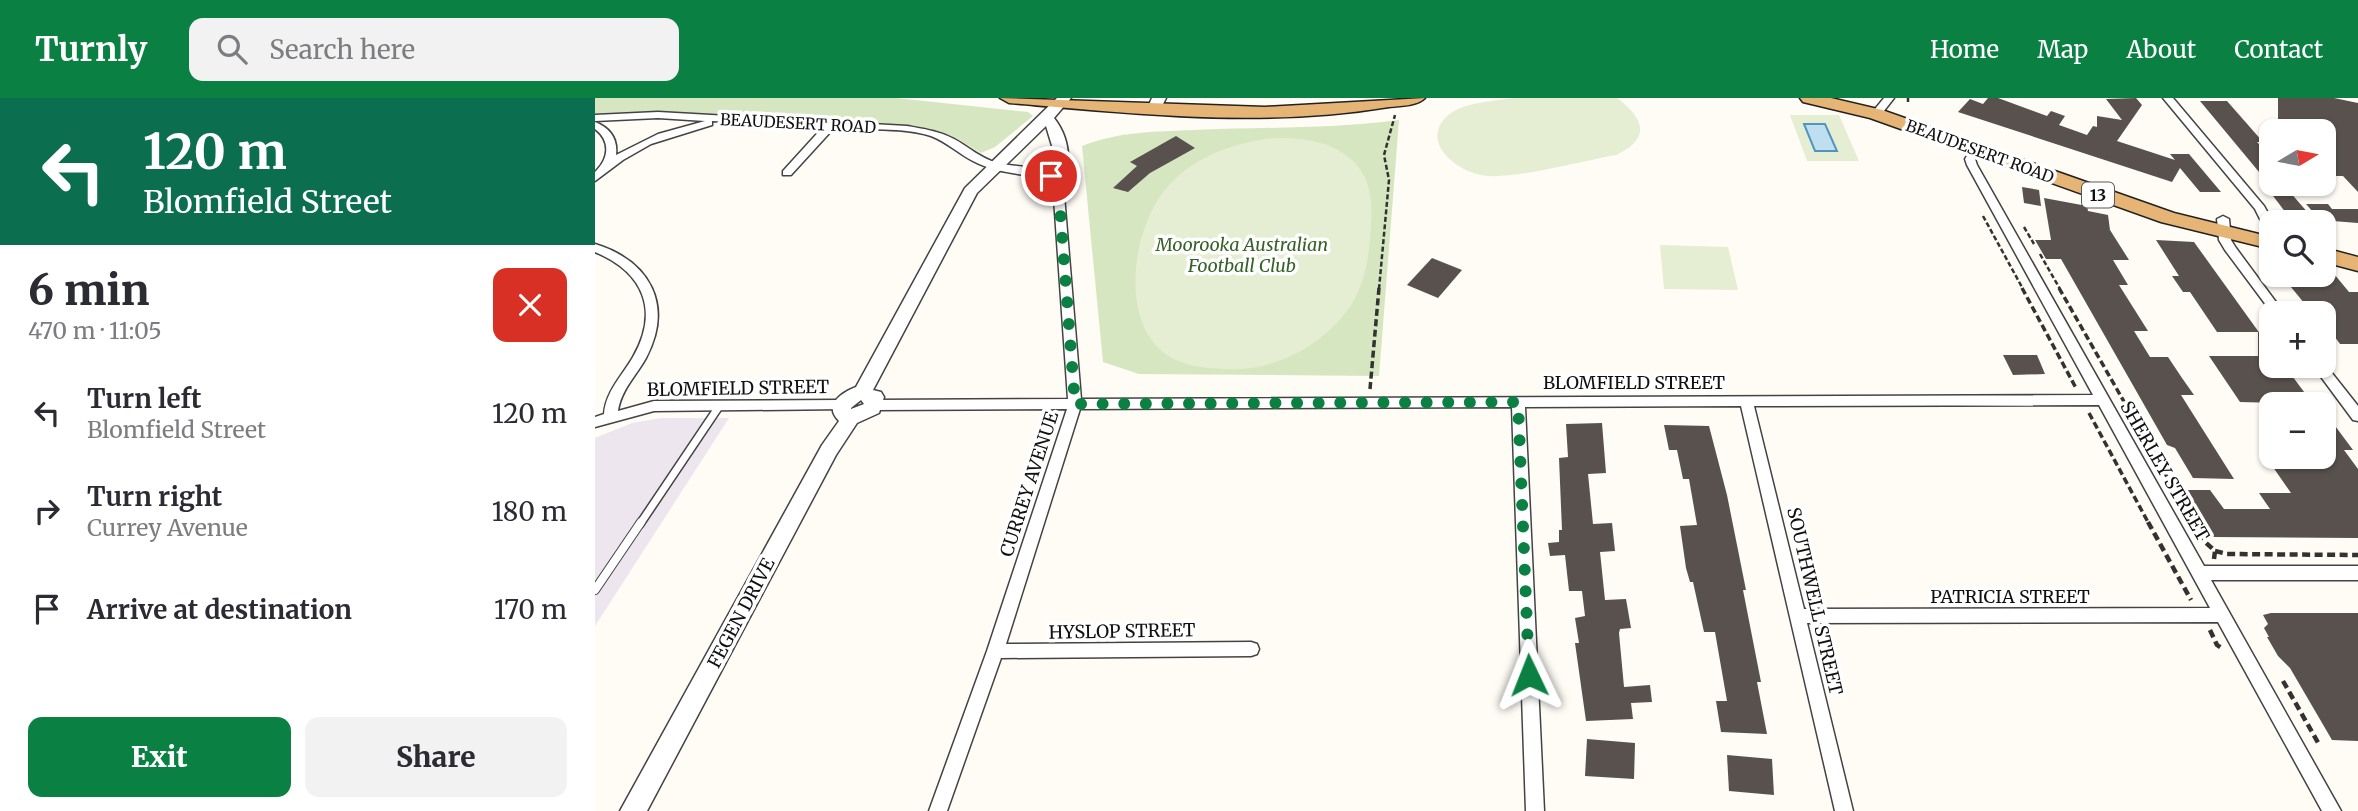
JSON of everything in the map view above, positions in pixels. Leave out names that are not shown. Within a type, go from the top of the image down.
[{"type":"highway","points":[[1009,98],[1331,110],[1407,100]]},
{"type":"highway","points":[[1211,98],[1349,98]]},
{"type":"highway","name":"BEAUDESERT ROAD","points":[[1809,98],[1880,103],[2223,225]]},
{"type":"highway","name":"BEAUDESERT ROAD","points":[[1880,103],[1976,150],[2120,202],[2259,232]]},
{"type":"highway","points":[[2336,244],[2358,249]]},
{"type":"highway","points":[[2336,258],[2358,264]]},
{"type":"street","points":[[2168,98],[2261,210]]},
{"type":"street","points":[[846,411],[864,414],[868,399],[960,207],[993,164],[1047,118],[1062,100]]},
{"type":"street","name":"BEAUDESERT ROAD","points":[[595,118],[658,115],[932,134],[952,142],[977,159],[993,164]]},
{"type":"street","points":[[993,164],[1051,176],[1058,183],[1062,171],[1057,129],[1047,118]]},
{"type":"street","points":[[595,178],[607,166],[659,137],[726,119]]},
{"type":"street","points":[[595,125],[610,135],[612,141],[607,166]]},
{"type":"street","points":[[787,173],[831,125]]},
{"type":"street","name":"SHERLEY STREET","points":[[1976,150],[1971,155],[1972,165],[2100,400],[2332,811]]},
{"type":"street","name":"CURREY AVENUE","points":[[938,811],[995,651],[1075,404],[1058,183]]},
{"type":"street","points":[[2223,225],[2225,240],[2269,301]]},
{"type":"street","points":[[595,248],[631,265],[647,285],[651,297],[652,313],[643,349],[613,397],[611,418]]},
{"type":"street","points":[[2328,378],[2358,416]]},
{"type":"street","name":"BLOMFIELD STREET","points":[[868,399],[1075,404],[2100,400]]},
{"type":"street","name":"SOUTHWELL STREET","points":[[1746,400],[1844,811]]},
{"type":"street","points":[[1518,402],[1535,811]]},
{"type":"street","name":"BLOMFIELD STREET","points":[[595,422],[654,406],[720,405],[846,411]]},
{"type":"street","name":"FEGEN DRIVE","points":[[633,811],[829,450],[846,411]]},
{"type":"street","points":[[2199,573],[2358,573]]},
{"type":"street","name":"PATRICIA STREET","points":[[1797,616],[2223,615]]},
{"type":"street","name":"HYSLOP STREET","points":[[995,651],[1251,649]]},
{"type":"lane","points":[[595,590],[720,405]]},
{"type":"path","points":[[1369,402],[1389,180],[1383,167],[1385,143],[1407,100]]},
{"type":"path","points":[[1982,214],[2074,386]]},
{"type":"path","points":[[2040,254],[2204,541],[2214,553],[2358,555]]},
{"type":"path","points":[[2090,415],[2187,593]]},
{"type":"path","points":[[2283,681],[2320,746]]},
{"type":"shaded area","points":[[661,418],[729,418],[595,626],[595,438],[632,423]]},
{"type":"green space","points":[[595,98],[896,98],[1028,112],[1033,116],[995,147],[981,153],[956,138],[913,126],[655,112],[595,115]]},
{"type":"green space","points":[[1514,98],[1617,98],[1634,114],[1640,128],[1639,135],[1627,149],[1616,155],[1501,176],[1476,174],[1445,154],[1437,134],[1441,123],[1451,113],[1473,104]]},
{"type":"green space","points":[[1790,115],[1839,115],[1859,161],[1807,161]]},
{"type":"green space","name":"Moorooka Australian Football Club","points":[[1399,120],[1379,376],[1139,374],[1103,362],[1082,146],[1110,137],[1150,132],[1322,126]]},
{"type":"green space","name":"Moorooka Australian Football Club","points":[[1274,138],[1326,144],[1359,167],[1367,182],[1371,199],[1364,276],[1351,305],[1340,319],[1312,344],[1296,354],[1242,369],[1185,364],[1164,353],[1150,337],[1140,317],[1136,270],[1147,222],[1157,201],[1170,184],[1192,165],[1231,147]]},
{"type":"green space","points":[[1660,245],[1728,247],[1738,290],[1664,289]]},
{"type":"water","points":[[1804,124],[1825,124],[1837,151],[1815,151]]},
{"type":"building","points":[[1988,98],[1998,98],[2047,116],[2051,111],[2065,116],[2059,125],[2087,135],[2093,126],[2097,127],[2097,116],[2122,120],[2106,99],[2136,98],[2142,105],[2117,141],[2175,160],[2170,154],[2189,154],[2221,192],[2200,192],[2180,168],[2172,182],[1958,112],[1970,99],[1983,104]]},
{"type":"building","points":[[2278,98],[2334,98],[2358,103],[2358,192],[2343,176],[2336,176],[2336,119],[2278,119]]},
{"type":"building","points":[[2200,101],[2227,101],[2259,137],[2259,172]]},
{"type":"building","points":[[1176,136],[1195,148],[1150,173],[1128,192],[1113,188],[1137,166],[1130,162]]},
{"type":"building","points":[[2022,187],[2039,190],[2041,206],[2024,203]]},
{"type":"building","points":[[2273,196],[2293,196],[2306,210],[2284,210]]},
{"type":"building","points":[[2044,198],[2087,206],[2088,211],[2108,215],[2110,230],[2129,260],[2113,260],[2128,285],[2119,285],[2148,331],[2134,331],[2150,357],[2168,357],[2194,395],[2181,395],[2234,479],[2193,478],[2175,448],[2167,445],[2061,259],[2046,259],[2035,240],[2051,240]]},
{"type":"building","points":[[2306,204],[2328,204],[2332,209],[2358,209],[2358,223],[2336,221],[2336,210],[2311,210]]},
{"type":"building","points":[[2156,240],[2194,242],[2259,332],[2259,378],[2294,378],[2304,392],[2259,392],[2259,403],[2240,402],[2209,356],[2258,356],[2258,332],[2217,332],[2190,292],[2183,292],[2172,276],[2179,276]]},
{"type":"building","points":[[1432,258],[1462,270],[1438,298],[1407,285]]},
{"type":"building","points":[[2336,276],[2349,292],[2358,292],[2358,344],[2340,344],[2336,339],[2336,301],[2302,301],[2291,287],[2336,287]]},
{"type":"building","points":[[2003,355],[2037,355],[2045,374],[2013,375]]},
{"type":"building","points":[[1602,423],[1606,473],[1588,474],[1593,524],[1612,523],[1615,551],[1600,552],[1605,600],[1626,599],[1631,628],[1620,629],[1619,633],[1624,687],[1650,685],[1652,702],[1631,703],[1633,719],[1586,721],[1575,643],[1579,643],[1575,618],[1585,616],[1582,591],[1569,591],[1565,555],[1550,556],[1548,543],[1559,542],[1559,530],[1562,530],[1559,458],[1568,457],[1566,424]]},
{"type":"building","points":[[1664,425],[1709,426],[1727,495],[1746,590],[1743,590],[1761,682],[1757,682],[1767,734],[1721,732],[1716,701],[1727,701],[1715,632],[1704,632],[1693,582],[1690,582],[1686,568],[1680,526],[1697,525],[1689,479],[1683,479],[1677,450],[1669,450]]},
{"type":"building","points":[[2336,427],[2353,450],[2344,450],[2358,469],[2358,538],[2213,537],[2185,490],[2210,490],[2224,509],[2270,509],[2259,493],[2291,493],[2274,469],[2336,469]]},
{"type":"building","points":[[2358,613],[2358,741],[2332,740],[2290,668],[2278,656],[2267,637],[2264,628],[2268,624],[2263,615]]},
{"type":"building","points":[[1587,739],[1635,743],[1634,779],[1585,776]]},
{"type":"building","points":[[1727,755],[1772,759],[1774,795],[1729,791]]},
{"type":"route","points":[[1051,176],[1058,183],[1076,382],[1075,404],[1518,402],[1529,675]]}]
